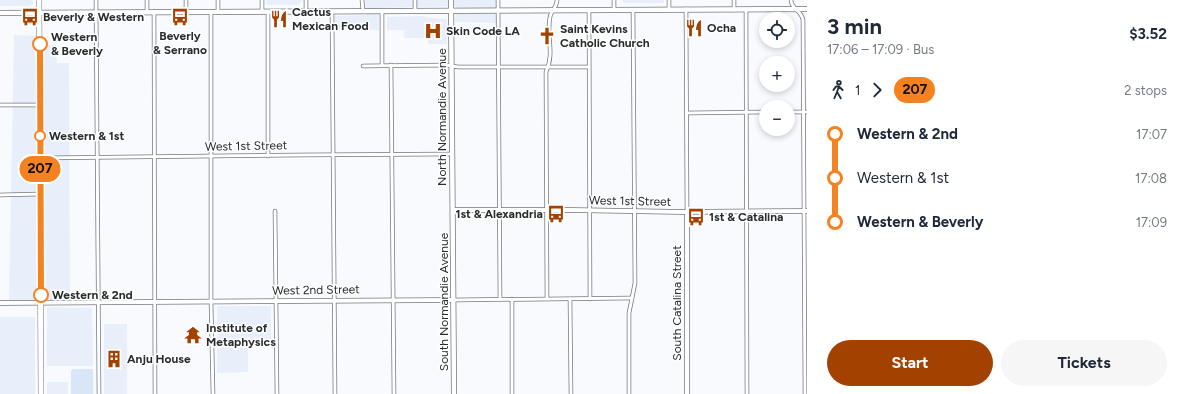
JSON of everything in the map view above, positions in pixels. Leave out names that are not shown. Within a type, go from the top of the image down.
[{"type":"main road","points":[[40,0],[41,394]]},
{"type":"main road","name":"North Normandie Avenue","points":[[451,0],[453,210]]},
{"type":"main road","points":[[0,13],[807,9]]},
{"type":"main road","name":"South Normandie Avenue","points":[[453,210],[454,394]]},
{"type":"street","points":[[96,0],[99,394]]},
{"type":"street","points":[[147,0],[147,12]]},
{"type":"street","points":[[186,0],[186,12]]},
{"type":"street","points":[[218,0],[218,12]]},
{"type":"street","points":[[262,0],[262,12]]},
{"type":"street","points":[[306,0],[306,11]]},
{"type":"street","points":[[362,0],[362,11]]},
{"type":"street","points":[[415,0],[415,11]]},
{"type":"street","points":[[498,0],[500,299]]},
{"type":"street","points":[[547,299],[546,72],[550,62],[550,18],[557,4],[557,0]]},
{"type":"street","points":[[614,0],[614,10]]},
{"type":"street","points":[[669,0],[669,9]]},
{"type":"street","points":[[734,0],[734,10]]},
{"type":"street","points":[[791,0],[792,6],[802,16],[803,20],[806,211],[805,394]]},
{"type":"street","points":[[686,9],[687,212]]},
{"type":"street","points":[[589,10],[590,299]]},
{"type":"street","points":[[629,394],[629,313],[635,283],[633,10]]},
{"type":"street","points":[[746,10],[747,394]]},
{"type":"street","points":[[382,11],[382,65]]},
{"type":"street","points":[[154,12],[155,394]]},
{"type":"street","points":[[211,12],[211,301],[213,394]]},
{"type":"street","points":[[268,12],[268,156]]},
{"type":"street","points":[[332,12],[335,394]]},
{"type":"street","points":[[391,65],[394,394]]},
{"type":"street","points":[[363,66],[589,66]]},
{"type":"street","points":[[0,105],[40,104]]},
{"type":"street","points":[[687,113],[759,112]]},
{"type":"street","name":"West 1st Street","points":[[40,158],[452,154]]},
{"type":"street","points":[[0,195],[40,194]]},
{"type":"street","name":"West 1st Street","points":[[453,210],[590,210],[634,212],[806,211]]},
{"type":"street","points":[[275,211],[277,394]]},
{"type":"street","name":"South Catalina Street","points":[[687,212],[687,394]]},
{"type":"street","name":"West 2nd Street","points":[[0,303],[632,298]]},
{"type":"street","points":[[512,299],[512,394]]},
{"type":"street","points":[[570,299],[571,394]]},
{"type":"shaded area","points":[[0,0],[33,0],[33,3],[30,6],[0,6]]},
{"type":"shaded area","points":[[266,0],[302,1],[298,5],[267,5]]},
{"type":"shaded area","points":[[365,0],[497,0],[497,23],[455,22],[456,6],[379,8],[379,30],[334,29],[335,16],[366,15]]},
{"type":"shaded area","points":[[622,0],[664,0],[664,3],[623,3]]},
{"type":"shaded area","points":[[423,16],[447,19],[447,44],[428,44],[428,38],[404,38],[404,30],[387,30],[387,17]]},
{"type":"shaded area","points":[[14,35],[36,36],[36,45],[57,45],[57,63],[69,63],[70,301],[9,301]]},
{"type":"shaded area","points":[[217,306],[271,306],[271,340],[248,340],[248,372],[217,373]]},
{"type":"shaded area","points":[[50,307],[92,308],[93,366],[47,366],[47,309]]},
{"type":"shaded area","points":[[0,317],[35,317],[35,394],[0,394]]},
{"type":"shaded area","points":[[104,324],[127,324],[127,394],[104,394]]},
{"type":"shaded area","points":[[73,369],[93,369],[93,394],[71,394],[71,371]]},
{"type":"shaded area","points":[[47,382],[68,382],[68,394],[47,394]]},
{"type":"bus line","name":"207","points":[[40,44],[41,295]]},
{"type":"place","name":"Beverly & Western","points":[[30,17]]},
{"type":"place","name":"Beverly & Serrano","points":[[180,17]]},
{"type":"place","name":"Cactus Mexican Food","points":[[279,19]]},
{"type":"place","name":"Ocha","points":[[694,28]]},
{"type":"place","name":"Skin Code LA","points":[[433,31]]},
{"type":"place","name":"Saint Kevins Catholic Church","points":[[547,36]]},
{"type":"place","name":"Western & Beverly","points":[[40,44]]},
{"type":"place","name":"Western & 1st","points":[[40,136]]},
{"type":"place","name":"1st & Alexandria","points":[[556,214]]},
{"type":"place","name":"1st & Catalina","points":[[696,217]]},
{"type":"place","name":"Western & 2nd","points":[[41,295]]},
{"type":"place","name":"Institute of Metaphysics","points":[[193,335]]},
{"type":"place","name":"Anju House","points":[[114,359]]}]
